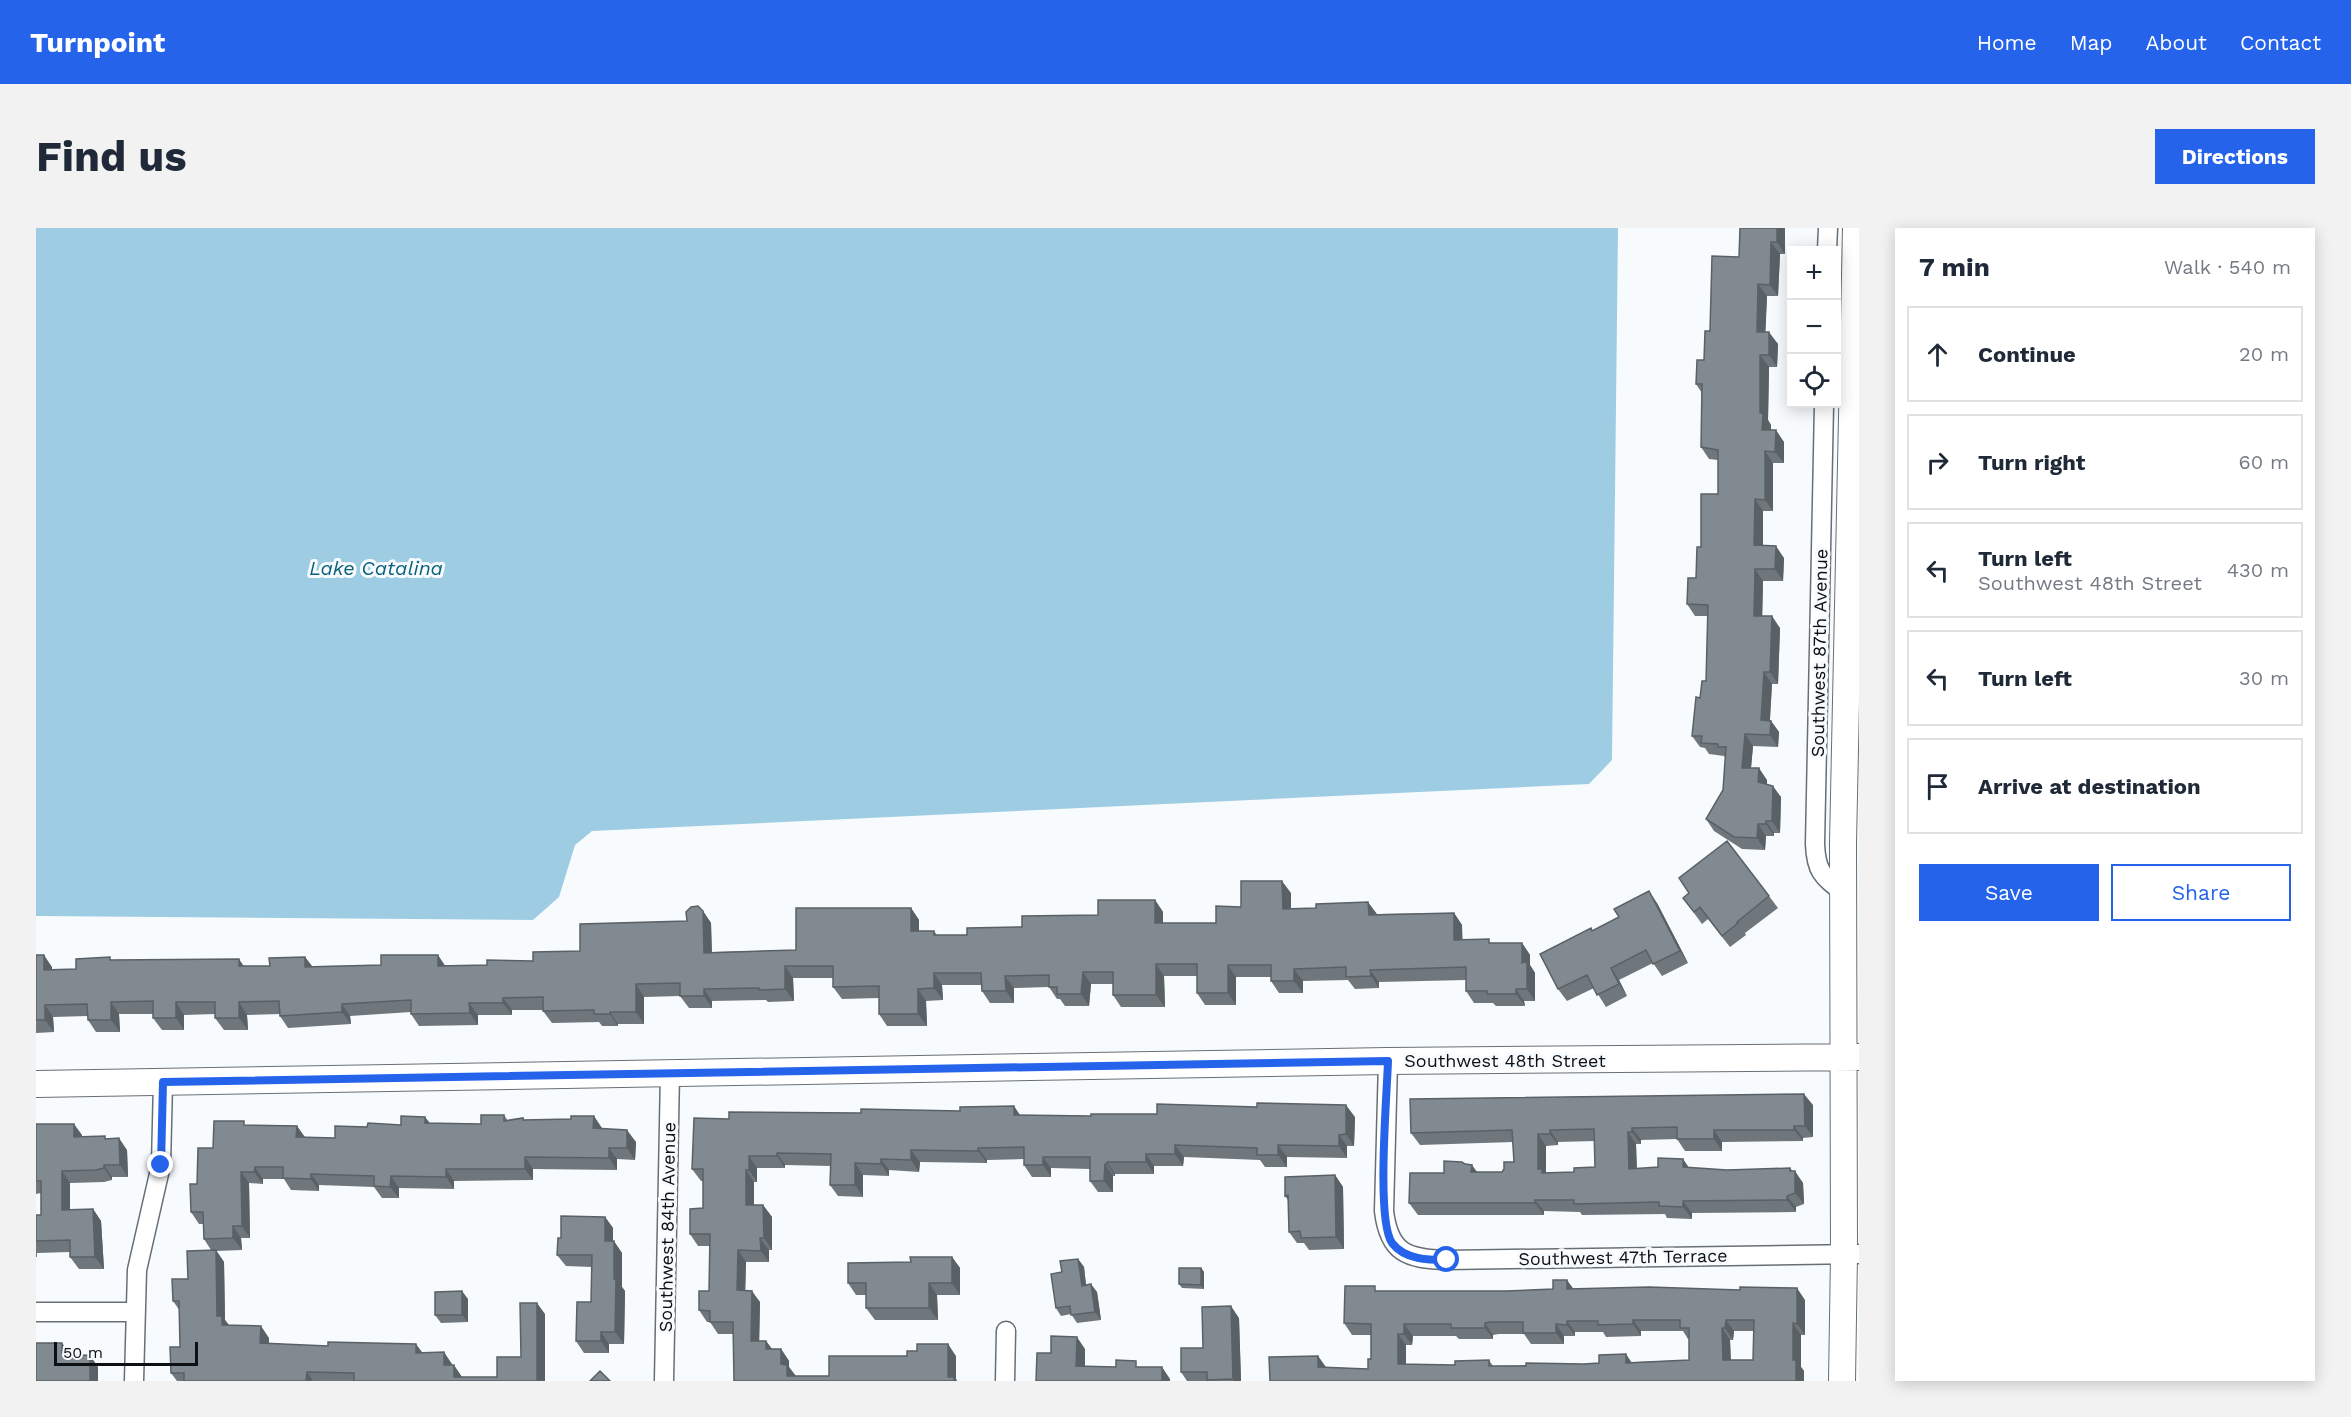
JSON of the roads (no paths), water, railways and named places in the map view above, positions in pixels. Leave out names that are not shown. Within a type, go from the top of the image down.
[{"type":"street","points":[[1827,246],[1828,228]]},
{"type":"street","name":"Southwest 87th Avenue","points":[[1842,1381],[1851,1254],[1851,1057],[1843,892],[1855,467],[1856,228]]},
{"type":"street","name":"Southwest 87th Avenue","points":[[1824,408],[1815,844],[1819,870],[1828,881],[1843,892]]},
{"type":"street","name":"Southwest 48th Street","points":[[36,1084],[1388,1061],[1851,1057]]},
{"type":"street","name":"Southwest 47th Terrace","points":[[1388,1061],[1383,1200],[1386,1230],[1397,1248],[1410,1255],[1436,1260],[1851,1254]]},
{"type":"street","name":"Southwest 84th Avenue","points":[[664,1381],[670,1073]]},
{"type":"street","points":[[134,1381],[135,1312],[140,1252],[161,1165],[163,1082]]},
{"type":"street","points":[[36,1312],[135,1312]]},
{"type":"street","points":[[1005,1381],[1006,1331]]},
{"type":"water","name":"Lake Catalina","points":[[36,228],[1618,228],[1612,760],[1589,784],[592,831],[575,845],[559,897],[533,920],[36,916]]}]
